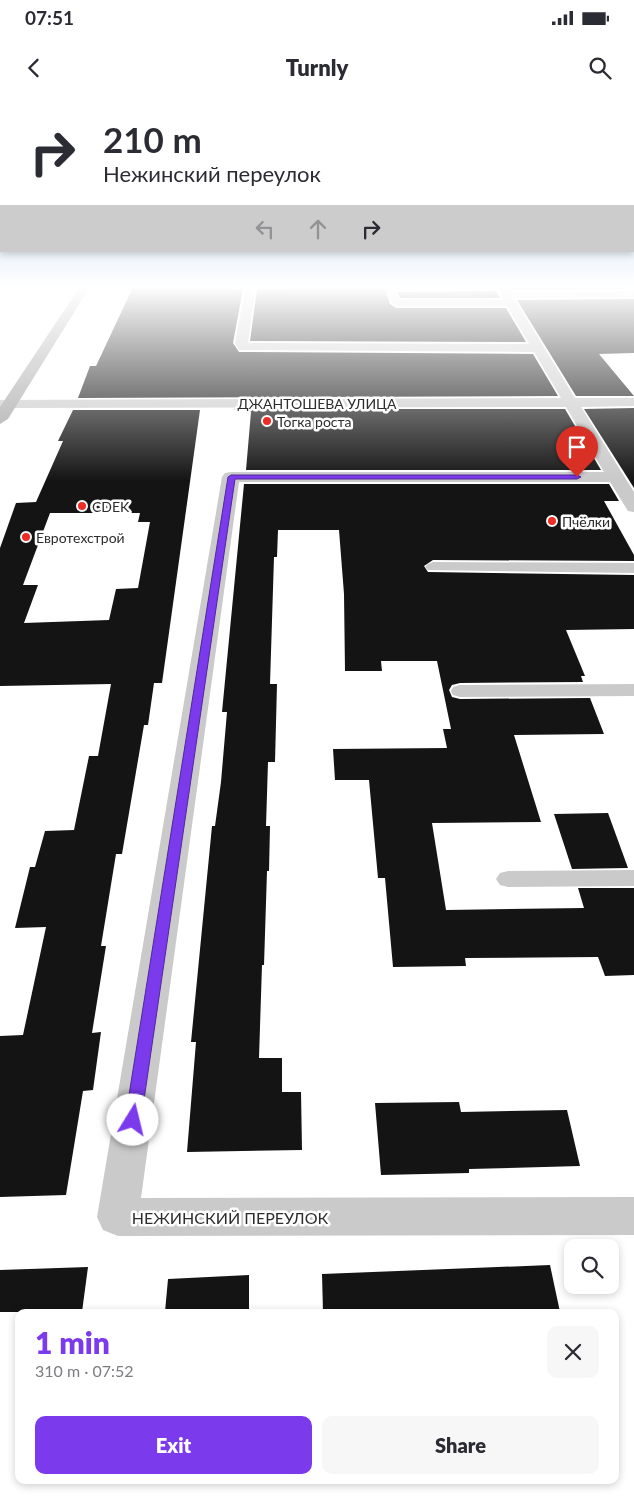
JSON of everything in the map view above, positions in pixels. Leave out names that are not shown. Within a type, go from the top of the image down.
[{"type":"main road","points":[[0,419],[5,404],[42,350]]},
{"type":"street","points":[[540,350],[634,507]]},
{"type":"street","name":"ДЖАНТОШЕВА УЛИЦА","points":[[5,404],[634,402]]},
{"type":"street","name":"НЕЖИНСКИЙ ПЕРЕУЛОК","points":[[616,477],[231,477],[118,1217],[634,1216]]},
{"type":"lane","points":[[433,567],[634,568]]},
{"type":"lane","points":[[460,691],[634,690]]},
{"type":"lane","points":[[508,879],[634,878]]},
{"type":"building","points":[[103,350],[533,354],[558,396],[78,398],[90,366],[96,366]]},
{"type":"building","points":[[548,350],[634,350],[634,353],[599,354],[634,396],[576,396]]},
{"type":"building","points":[[634,408],[634,488],[584,409]]},
{"type":"building","points":[[233,409],[565,409],[601,470],[246,470],[251,412]]},
{"type":"building","points":[[73,410],[200,410],[162,683],[154,683],[148,725],[144,725],[122,854],[116,854],[101,946],[106,946],[92,1033],[101,1032],[93,1090],[83,1091],[66,1195],[0,1197],[0,1036],[23,1035],[46,927],[15,928],[30,867],[35,867],[45,831],[74,830],[89,756],[98,756],[111,684],[0,686],[0,548],[16,503],[36,502],[63,441],[58,441]],"holes":[[[50,513],[140,513],[138,522],[150,522],[138,588],[116,589],[109,620],[24,623],[38,585],[23,585]]]},
{"type":"building","points":[[244,484],[609,484],[619,501],[604,501],[634,555],[634,561],[433,560],[424,566],[428,572],[634,575],[634,629],[566,630],[585,676],[581,676],[583,682],[460,683],[452,685],[449,690],[452,697],[460,699],[590,698],[604,734],[514,735],[541,822],[432,823],[446,910],[584,908],[578,888],[634,888],[634,975],[605,976],[598,957],[465,958],[466,966],[393,967],[385,878],[378,878],[369,780],[335,780],[333,749],[447,748],[443,729],[451,729],[437,661],[381,661],[382,671],[345,671],[344,594],[339,530],[278,530],[277,557],[274,557],[270,684],[277,684],[275,762],[268,762],[266,826],[270,826],[269,871],[267,871],[259,1058],[282,1058],[282,1092],[301,1092],[302,1150],[187,1152],[196,1042],[191,1042],[212,826],[215,826],[221,782],[227,712],[222,712]]},
{"type":"building","points":[[608,813],[628,868],[572,869],[554,814]]},
{"type":"building","points":[[459,1102],[461,1112],[567,1110],[580,1166],[469,1169],[469,1173],[381,1175],[375,1103]]},
{"type":"building","points":[[550,1265],[559,1309],[323,1309],[322,1274]]},
{"type":"building","points":[[88,1267],[82,1309],[15,1309],[15,1312],[0,1312],[0,1270]]},
{"type":"building","points":[[249,1275],[249,1309],[165,1309],[168,1279]]},
{"type":"place","name":"Тогка роста","points":[[267,421]]},
{"type":"place","name":"CDEK","points":[[82,506]]},
{"type":"place","name":"Пчёлки","points":[[552,521]]},
{"type":"place","name":"Евротехстрой","points":[[26,537]]},
{"type":"route","points":[[133,1120],[231,477],[577,477]]}]
